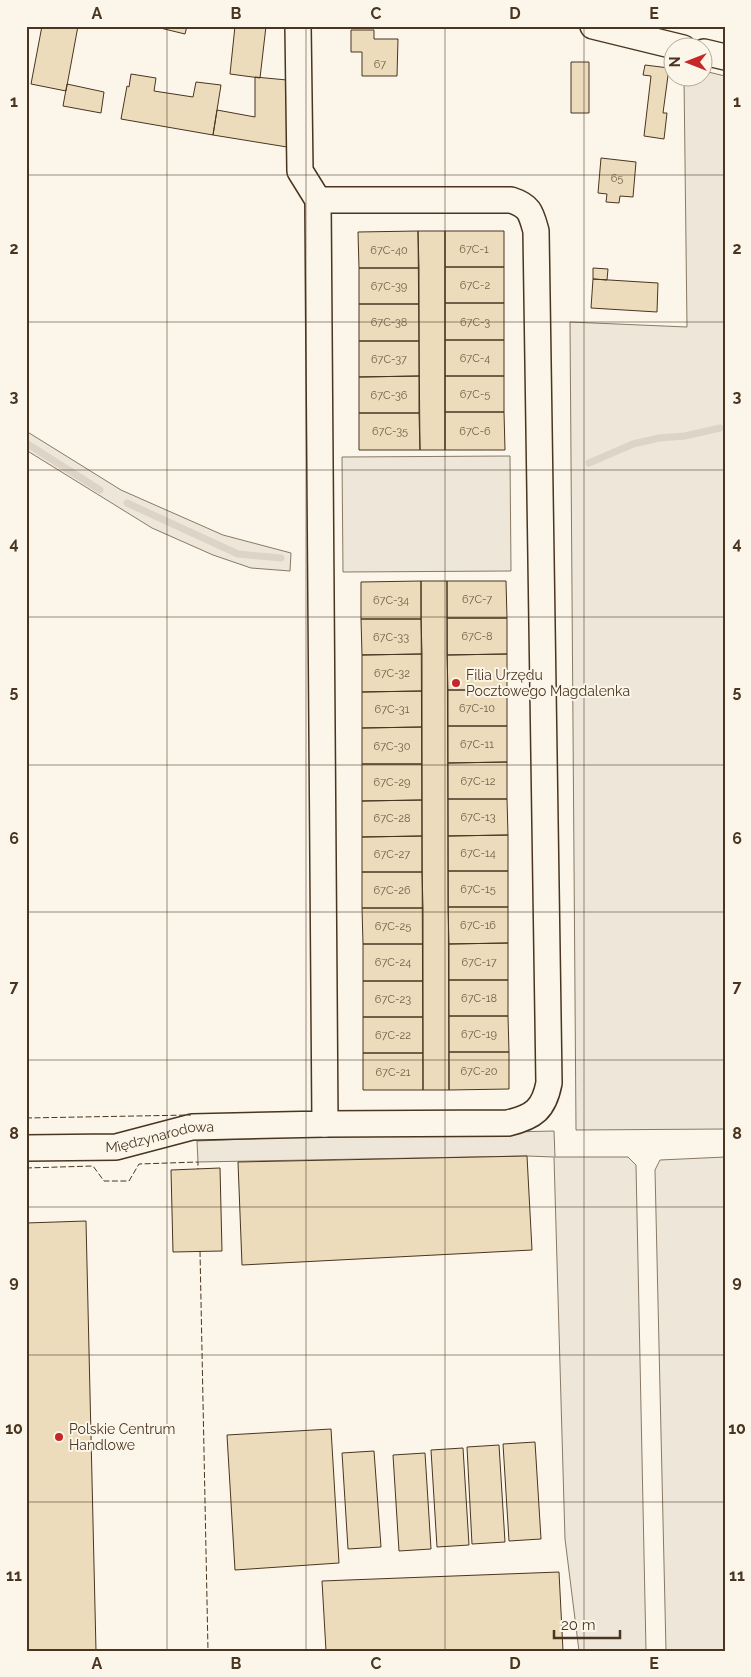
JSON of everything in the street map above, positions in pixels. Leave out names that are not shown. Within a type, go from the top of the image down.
[{"type":"street","points":[[298,26],[300,171],[318,200],[325,1124]]},
{"type":"street","points":[[594,26],[664,43]]},
{"type":"street","name":"Międzynarodowa","points":[[26,1148],[116,1146],[192,1127],[508,1123],[522,1120],[533,1114],[540,1108],[546,1097],[549,1083],[536,231],[531,214],[526,207],[511,200],[318,200]]},
{"type":"shaded area","points":[[714,73],[725,76],[725,1129],[576,1130],[570,322],[687,327],[684,88],[714,88]]},
{"type":"shaded area","points":[[26,431],[121,490],[223,535],[291,553],[290,571],[251,568],[213,555],[152,528],[26,450]]},
{"type":"shaded area","points":[[510,456],[511,571],[343,572],[342,457]]},
{"type":"shaded area","points":[[554,1131],[555,1157],[628,1157],[636,1165],[646,1651],[579,1651],[565,1539],[554,1157],[198,1162],[197,1141]]},
{"type":"shaded area","points":[[725,1157],[725,1651],[666,1651],[655,1170],[660,1160]]},
{"type":"building","points":[[42,26],[78,26],[66,91],[31,84]]},
{"type":"building","points":[[152,26],[187,26],[185,34]]},
{"type":"building","points":[[235,26],[266,26],[260,78],[230,74]]},
{"type":"building","points":[[351,30],[374,30],[374,39],[398,39],[397,76],[362,76],[362,52],[351,52]]},
{"type":"building","points":[[571,62],[589,62],[589,113],[571,113]]},
{"type":"building","points":[[645,65],[664,67],[664,88],[666,88],[663,113],[667,113],[664,139],[644,136],[651,76],[643,75]]},
{"type":"building","points":[[131,74],[156,78],[154,91],[193,97],[196,82],[221,85],[213,135],[121,119]]},
{"type":"building","points":[[255,77],[287,80],[287,147],[213,135],[217,110],[255,117]]},
{"type":"building","points":[[67,84],[104,92],[101,113],[63,106]]},
{"type":"building","points":[[601,158],[636,162],[633,197],[620,196],[619,203],[606,202],[607,194],[598,193]]},
{"type":"building","points":[[418,231],[419,268],[359,268],[358,232]]},
{"type":"building","points":[[418,231],[445,231],[445,450],[420,450]]},
{"type":"building","points":[[445,231],[504,231],[504,267],[445,267]]},
{"type":"building","points":[[445,267],[504,267],[504,303],[445,303]]},
{"type":"building","points":[[359,268],[419,268],[419,304],[359,304]]},
{"type":"building","points":[[593,268],[608,269],[607,280],[593,279]]},
{"type":"building","points":[[593,279],[658,283],[657,312],[591,308]]},
{"type":"building","points":[[445,303],[504,303],[504,340],[445,340]]},
{"type":"building","points":[[359,304],[419,304],[419,341],[359,341]]},
{"type":"building","points":[[445,340],[504,340],[504,376],[445,376]]},
{"type":"building","points":[[359,341],[419,341],[419,376],[359,377]]},
{"type":"building","points":[[419,376],[419,413],[359,413],[359,377]]},
{"type":"building","points":[[445,376],[504,376],[504,412],[445,412]]},
{"type":"building","points":[[445,412],[504,412],[505,450],[445,450]]},
{"type":"building","points":[[359,413],[419,413],[420,450],[359,450]]},
{"type":"building","points":[[421,581],[421,619],[361,619],[361,582]]},
{"type":"building","points":[[421,581],[447,581],[449,1090],[423,1090]]},
{"type":"building","points":[[447,581],[506,581],[507,618],[447,618]]},
{"type":"building","points":[[447,618],[507,618],[507,654],[447,655]]},
{"type":"building","points":[[361,619],[421,619],[422,654],[362,655]]},
{"type":"building","points":[[422,654],[422,691],[362,692],[362,655]]},
{"type":"building","points":[[507,654],[507,690],[448,690],[447,655]]},
{"type":"building","points":[[448,690],[507,690],[507,726],[448,726]]},
{"type":"building","points":[[422,691],[422,727],[362,728],[362,692]]},
{"type":"building","points":[[448,726],[507,726],[507,762],[448,763]]},
{"type":"building","points":[[422,727],[422,764],[362,764],[362,728]]},
{"type":"building","points":[[507,762],[507,799],[448,799],[448,763]]},
{"type":"building","points":[[362,764],[422,764],[422,800],[362,801]]},
{"type":"building","points":[[448,799],[507,799],[508,835],[448,836]]},
{"type":"building","points":[[422,800],[422,836],[362,837],[362,801]]},
{"type":"building","points":[[508,835],[508,871],[448,871],[448,836]]},
{"type":"building","points":[[422,836],[422,872],[362,872],[362,837]]},
{"type":"building","points":[[448,871],[508,871],[508,907],[448,907]]},
{"type":"building","points":[[362,872],[422,872],[423,908],[362,908]]},
{"type":"building","points":[[448,907],[508,907],[508,943],[449,944]]},
{"type":"building","points":[[362,908],[423,908],[423,944],[363,944]]},
{"type":"building","points":[[508,943],[508,980],[449,980],[449,944]]},
{"type":"building","points":[[363,944],[423,944],[423,981],[363,981]]},
{"type":"building","points":[[449,980],[508,980],[508,1016],[449,1016]]},
{"type":"building","points":[[363,981],[423,981],[423,1017],[363,1017]]},
{"type":"building","points":[[449,1016],[508,1016],[509,1052],[449,1052]]},
{"type":"building","points":[[363,1017],[423,1017],[423,1053],[363,1053]]},
{"type":"building","points":[[449,1052],[509,1052],[509,1089],[449,1090]]},
{"type":"building","points":[[363,1053],[423,1053],[423,1090],[363,1090]]},
{"type":"building","points":[[527,1156],[532,1250],[242,1265],[238,1162]]},
{"type":"building","points":[[220,1168],[222,1251],[173,1252],[171,1170]]},
{"type":"building","name":"Polskie Centrum Handlowe","points":[[86,1221],[96,1651],[26,1651],[26,1223]]},
{"type":"building","points":[[331,1429],[339,1563],[235,1570],[227,1435]]},
{"type":"building","points":[[535,1442],[541,1539],[509,1541],[503,1444]]},
{"type":"building","points":[[499,1445],[505,1542],[472,1544],[467,1447]]},
{"type":"building","points":[[463,1448],[469,1545],[437,1547],[431,1450]]},
{"type":"building","points":[[374,1451],[381,1547],[348,1549],[342,1453]]},
{"type":"building","points":[[425,1453],[431,1549],[399,1551],[393,1455]]},
{"type":"building","points":[[559,1572],[563,1651],[326,1651],[322,1581]]},
{"type":"waterway","points":[[589,463],[633,444],[659,438],[685,436],[720,428]]},
{"type":"waterway","points":[[26,443],[100,490]]},
{"type":"waterway","points":[[127,503],[238,554],[281,558]]},
{"type":"fence","points":[[26,1118],[191,1115]]},
{"type":"fence","points":[[26,1168],[93,1166],[104,1181],[129,1181],[139,1164],[198,1162],[198,1169]]},
{"type":"fence","points":[[200,1251],[208,1651]]},
{"type":"place","name":"Filia Urzędu Pocztowego Magdalenka","points":[[456,683]]},
{"type":"place","name":"Polskie Centrum Handlowe","points":[[59,1437]]}]
